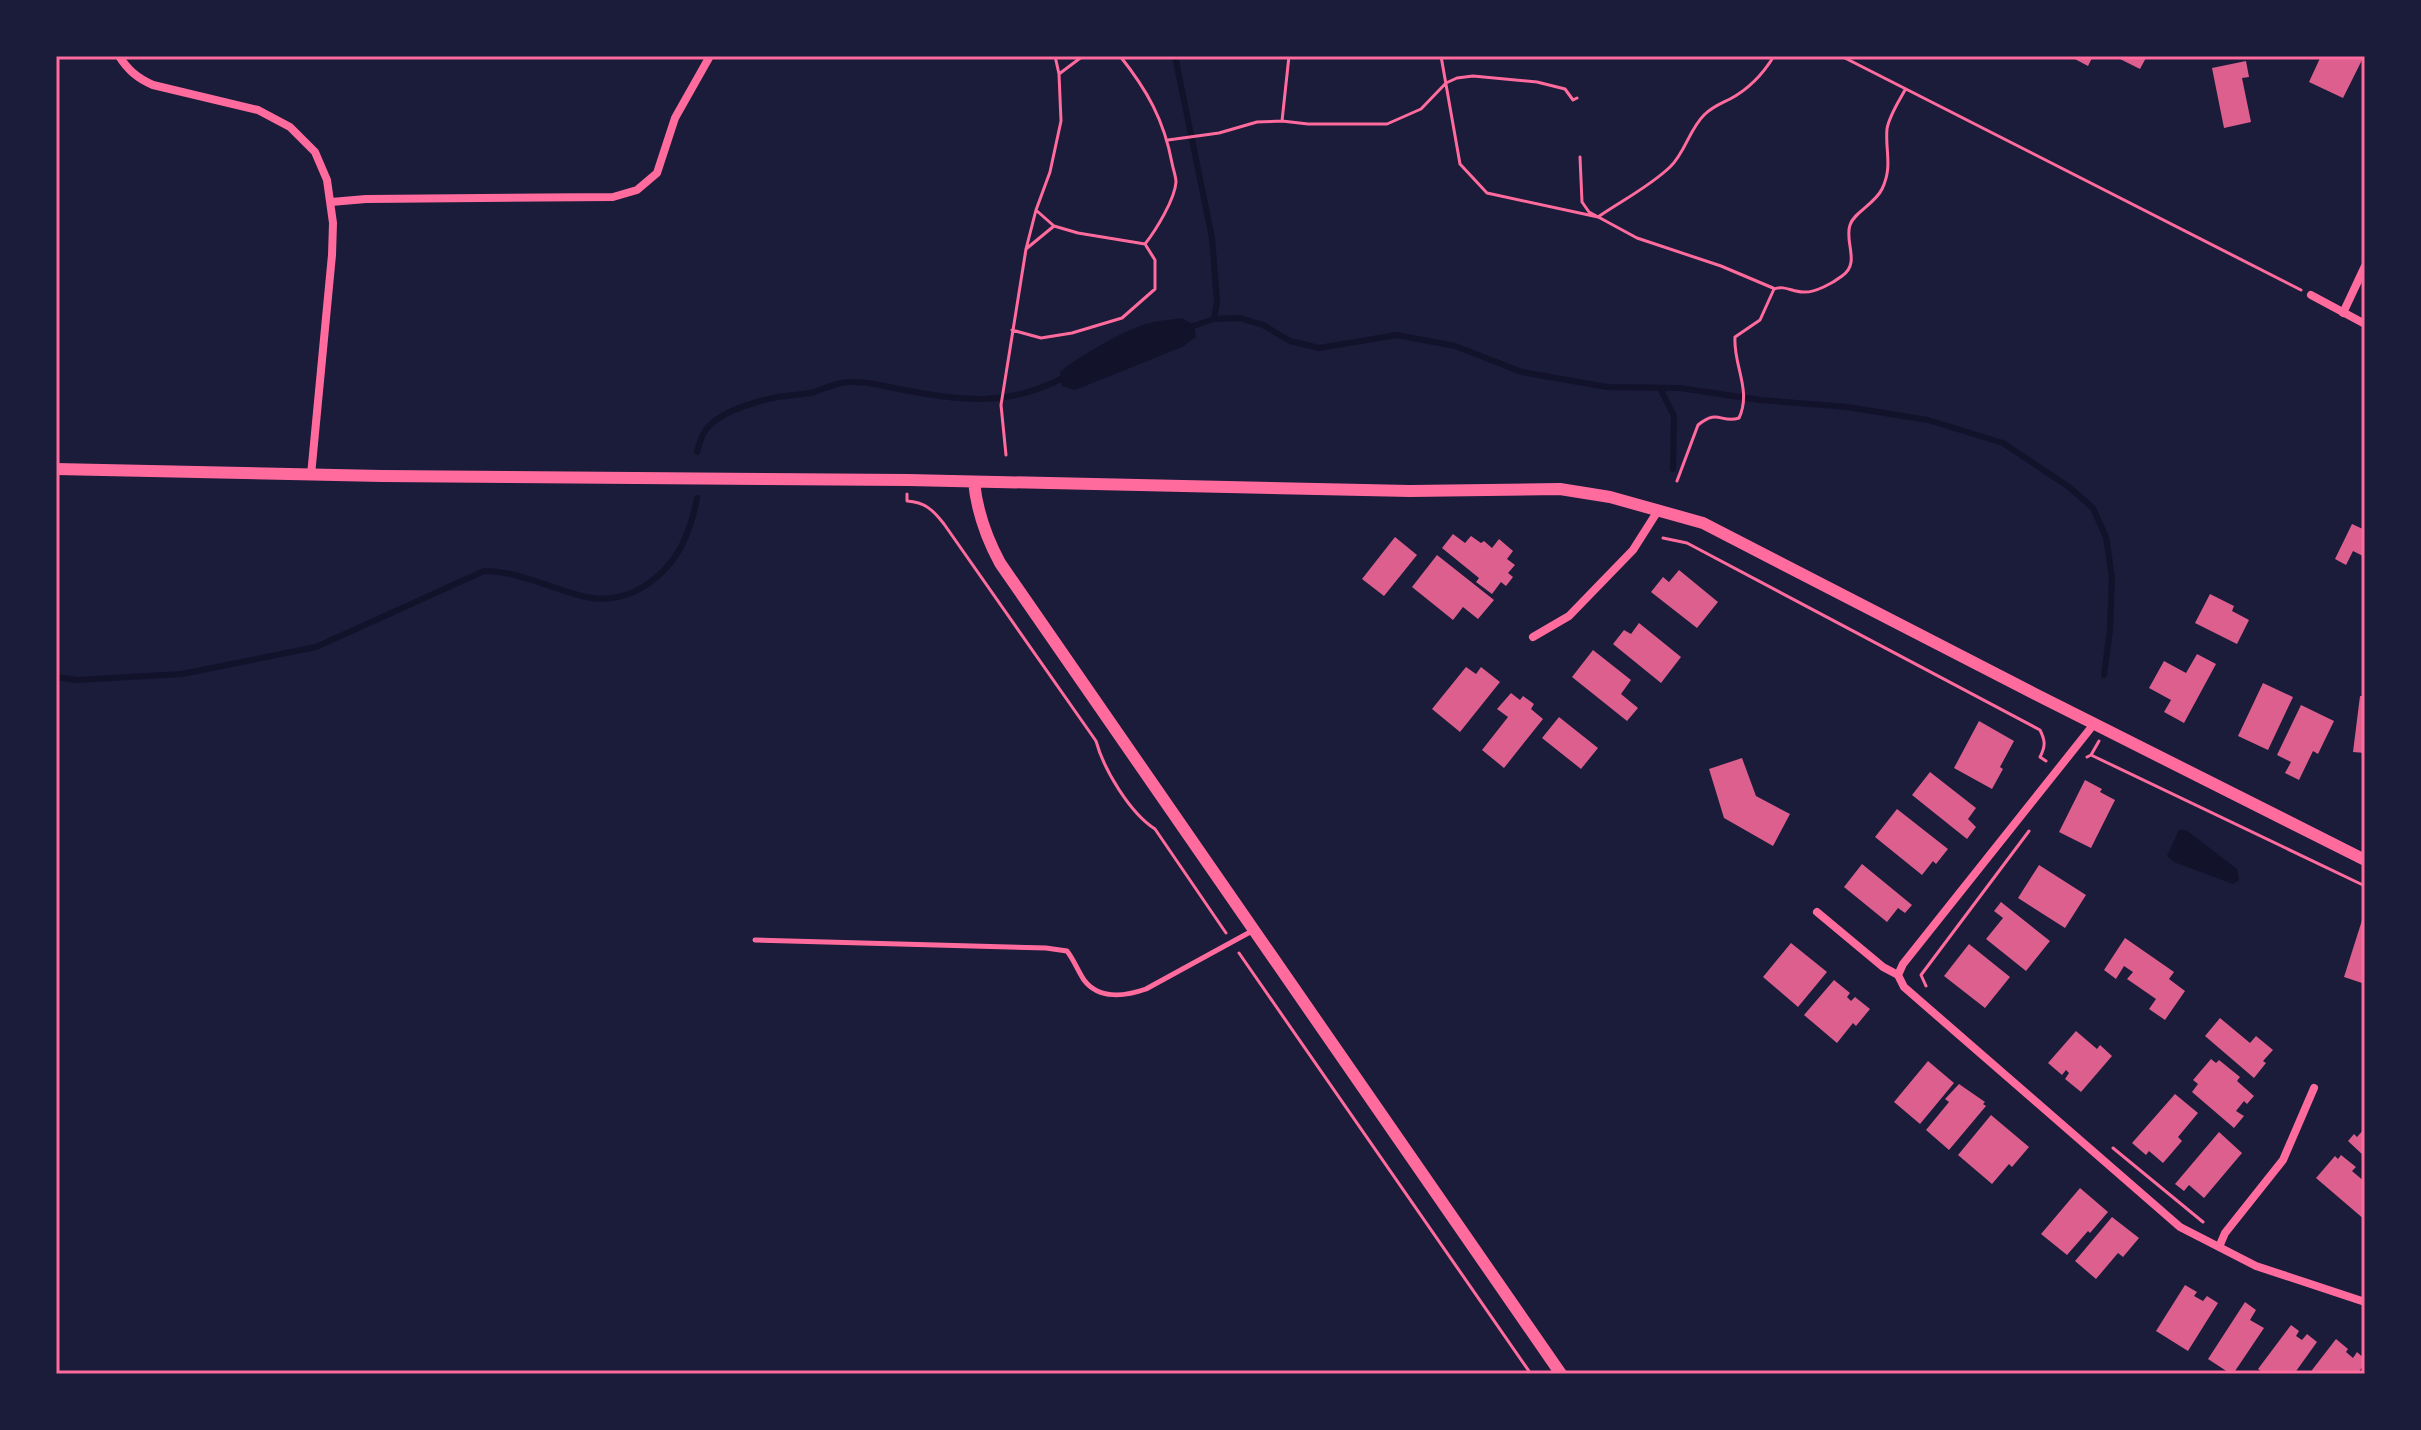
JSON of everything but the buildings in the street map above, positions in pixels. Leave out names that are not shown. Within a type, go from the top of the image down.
[{"type":"street","points":[[119,56],[139,79],[153,85],[258,110],[290,127],[315,152],[327,180],[331,202],[332,255],[311,475]]},
{"type":"street","points":[[331,202],[613,197],[637,190],[657,173],[675,118],[710,56]]},
{"type":"street","points":[[2343,313],[2365,266]]},
{"type":"street","points":[[2311,295],[2365,324]]},
{"type":"street","points":[[56,469],[311,475],[908,480],[1410,491],[1560,489],[1610,497],[1703,523],[2365,860]]},
{"type":"street","points":[[974,482],[987,539],[1000,563],[1561,1374]]},
{"type":"street","points":[[1533,637],[1569,616],[1633,550],[1659,509]]},
{"type":"street","points":[[1898,975],[1903,964],[2059,770],[2100,727]]},
{"type":"street","points":[[1817,912],[1883,967],[1898,975],[1904,987],[2180,1227],[2256,1266],[2365,1302]]},
{"type":"street","points":[[2219,1247],[2225,1233],[2283,1160],[2314,1088]]},
{"type":"lane","points":[[755,940],[1067,951],[1084,980],[1095,991],[1114,995],[1146,989],[1253,931]]},
{"type":"path","points":[[1006,455],[1001,405],[1012,330],[1026,249],[1050,172],[1061,121],[1055,56]]},
{"type":"path","points":[[1059,74],[1083,56]]},
{"type":"path","points":[[1120,56],[1145,89],[1168,140],[1176,183],[1161,222],[1145,244]]},
{"type":"path","points":[[1282,121],[1289,56]]},
{"type":"path","points":[[1441,56],[1460,164],[1487,193],[1598,217],[1672,166],[1701,118],[1713,107],[1751,85],[1774,56]]},
{"type":"path","points":[[1841,56],[2311,295]]},
{"type":"path","points":[[1168,140],[1219,133],[1257,122],[1387,124],[1421,109],[1446,83],[1473,76],[1537,82],[1565,89],[1573,100],[1577,98]]},
{"type":"path","points":[[1677,481],[1698,425],[1714,416],[1732,420],[1739,418],[1742,412],[1744,386],[1735,337],[1760,320],[1774,289],[1781,286],[1805,293],[1833,282],[1846,274],[1851,266],[1849,227],[1853,218],[1872,204],[1889,172],[1887,128],[1905,90]]},
{"type":"path","points":[[1580,157],[1582,202],[1589,212],[1637,238],[1721,266],[1774,289]]},
{"type":"path","points":[[1012,330],[1041,338],[1072,333],[1122,318],[1155,289],[1155,260],[1145,244],[1054,226],[1036,210]]},
{"type":"path","points":[[1026,249],[1054,226]]},
{"type":"path","points":[[908,480],[907,501],[927,506],[944,524],[1096,741],[1103,764],[1143,821],[1155,829],[1531,1374]]},
{"type":"path","points":[[1663,538],[1687,543],[2040,730],[2045,748],[2040,757],[2059,770]]},
{"type":"path","points":[[2078,761],[2091,755],[2100,727]]},
{"type":"path","points":[[2091,755],[2365,886]]},
{"type":"path","points":[[1928,991],[1921,975],[2036,821]]},
{"type":"path","points":[[2107,1143],[2208,1226],[2225,1233]]},
{"type":"shaded area","points":[[1182,318],[1194,325],[1196,337],[1182,347],[1075,390],[1062,386],[1060,372],[1103,344],[1141,326]]},
{"type":"shaded area","points":[[2179,830],[2186,830],[2237,869],[2239,880],[2233,884],[2174,862],[2167,856]]},
{"type":"waterway","points":[[1175,56],[1212,238],[1217,302],[1214,319]]},
{"type":"waterway","points":[[1187,328],[1214,319],[1240,318],[1263,325],[1290,341],[1319,348],[1397,335],[1455,346],[1522,372],[1607,387],[1680,388],[1760,400],[1847,407],[1928,420],[2003,443],[2069,487],[2093,508],[2106,537],[2112,577],[2104,675]]},
{"type":"waterway","points":[[697,452],[707,428],[733,411],[761,401],[810,393],[839,383],[867,383],[946,397],[986,399],[1024,393],[1065,377]]},
{"type":"waterway","points":[[1661,390],[1674,416],[1673,469]]},
{"type":"waterway","points":[[56,677],[77,680],[182,674],[316,647],[484,571],[523,577],[586,597],[603,599],[620,596],[650,582],[674,558],[689,528],[697,498]]}]
